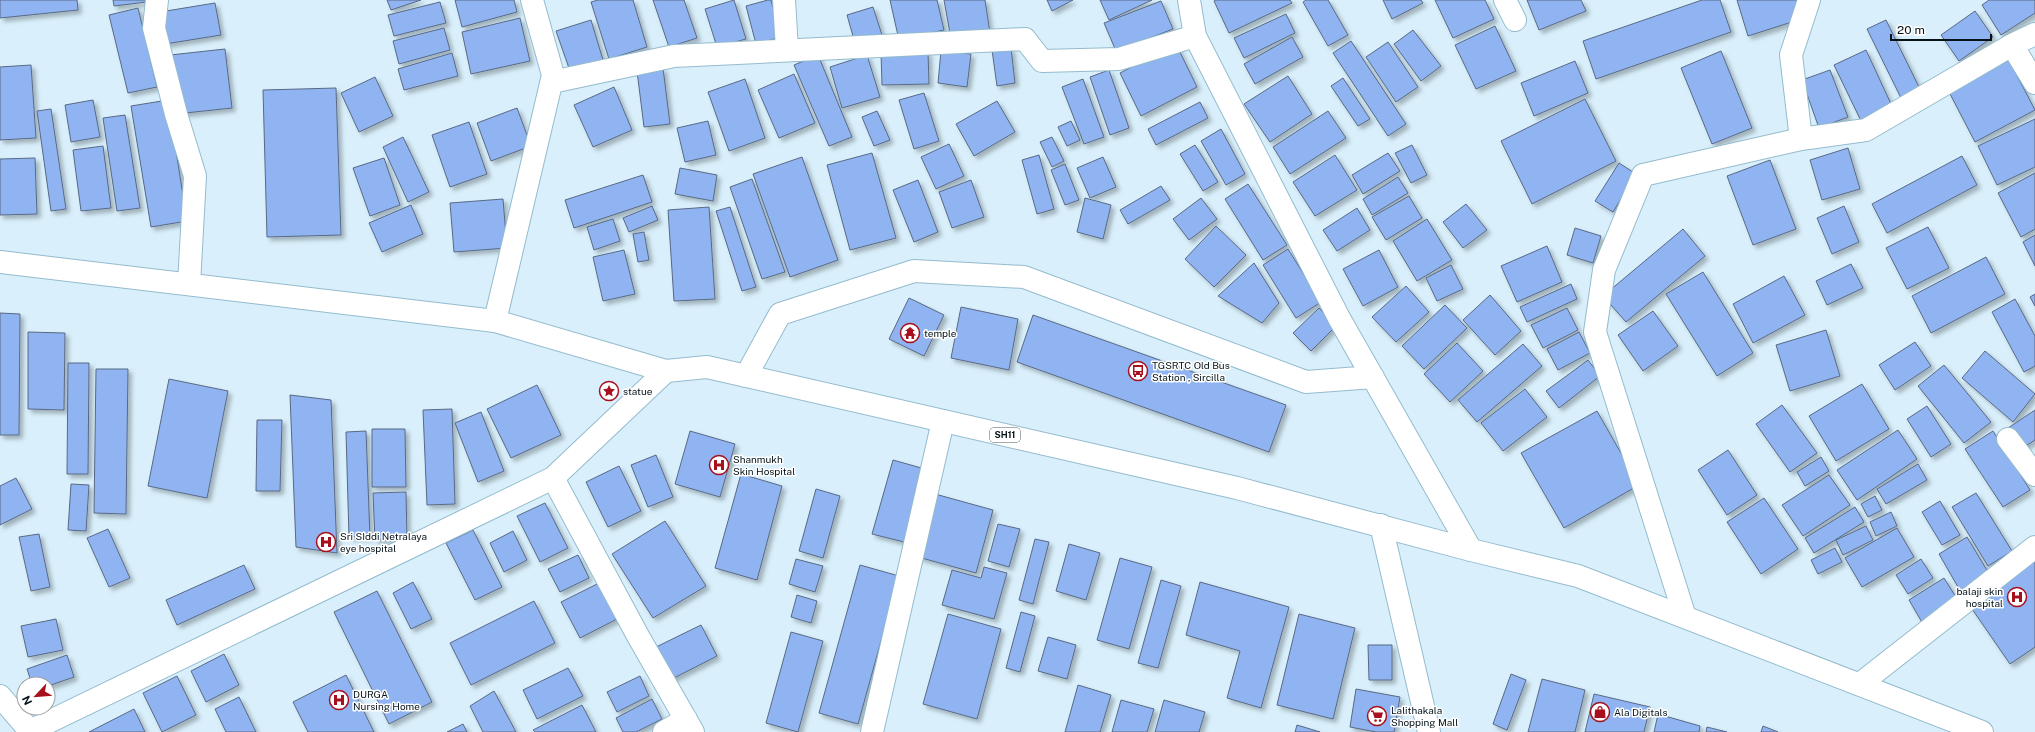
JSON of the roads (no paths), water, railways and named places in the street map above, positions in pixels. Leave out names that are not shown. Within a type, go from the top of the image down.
[{"type":"street","points":[[157,0],[154,28],[176,114],[195,176],[189,284]]},
{"type":"street","points":[[495,321],[553,75],[532,0]]},
{"type":"street","points":[[784,0],[787,49]]},
{"type":"street","points":[[1189,0],[1195,36],[1340,318],[1471,550]]},
{"type":"street","points":[[1505,0],[1515,20]]},
{"type":"street","points":[[1801,139],[1791,55],[1809,0]]},
{"type":"street","points":[[1685,617],[1595,332],[1604,270],[1643,175],[1801,139],[1866,130],[2012,45],[2035,34]]},
{"type":"street","points":[[552,82],[674,56],[787,49],[1025,39],[1042,61],[1119,59],[1195,36]]},
{"type":"street","points":[[2012,45],[2035,83]]},
{"type":"street","name":"SH11","points":[[0,262],[495,321],[666,371],[707,367],[1237,488],[1471,550],[1578,576],[1982,732]]},
{"type":"street","points":[[746,376],[780,314],[914,271],[1024,278],[1306,382],[1373,377]]},
{"type":"street","points":[[0,696],[29,732],[553,478],[666,371]]},
{"type":"street","points":[[872,732],[943,421]]},
{"type":"street","points":[[2008,439],[2035,475]]},
{"type":"street","points":[[553,478],[638,636],[689,726],[664,732]]},
{"type":"street","points":[[1381,525],[1428,732]]},
{"type":"street","points":[[1860,684],[2035,547]]},
{"type":"place","name":"temple","points":[[910,333]]},
{"type":"place","name":"TGSRTC Old Bus Station , Sircilla","points":[[1138,371]]},
{"type":"place","name":"statue","points":[[609,391]]},
{"type":"place","name":"Shanmukh Skin Hospital","points":[[719,465]]},
{"type":"place","name":"Sri SIddi Netralaya eye hospital","points":[[326,542]]},
{"type":"place","name":"balaji skin hospital","points":[[2017,597]]},
{"type":"place","name":"DURGA Nursing Home","points":[[339,700]]},
{"type":"place","name":"Ala Digitals","points":[[1600,712]]},
{"type":"place","name":"Lalithakala Shopping Mall","points":[[1377,716]]}]
